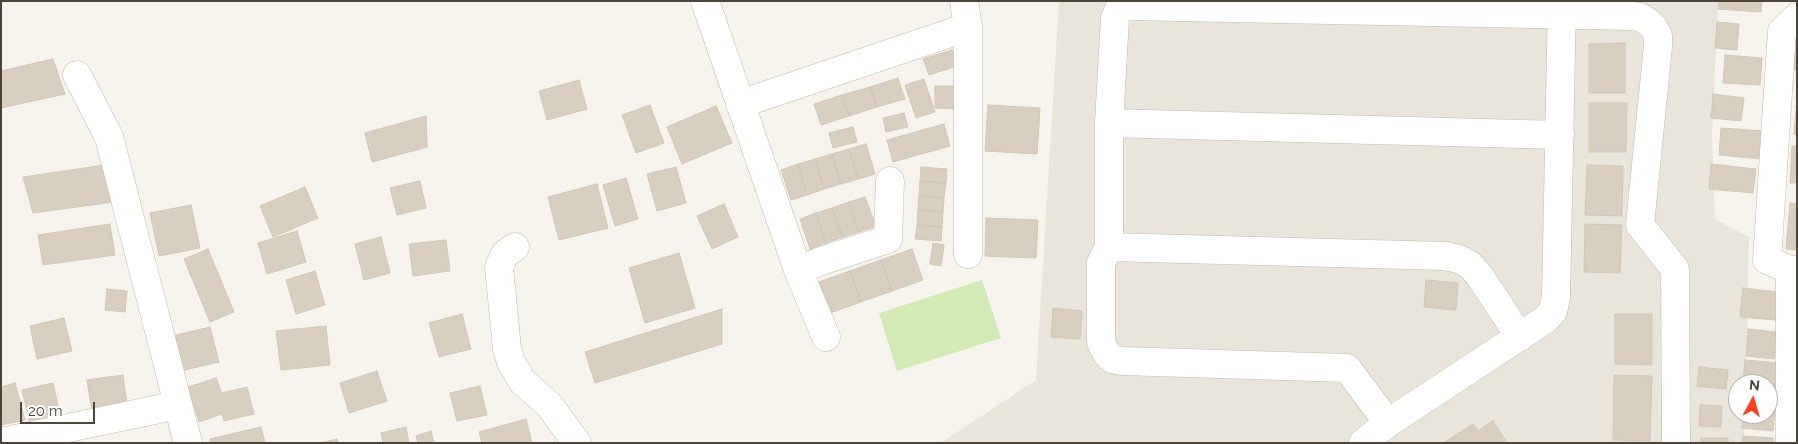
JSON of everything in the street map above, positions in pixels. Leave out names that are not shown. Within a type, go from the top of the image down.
[{"type":"street","points":[[705,1],[798,270],[826,338]]},
{"type":"street","points":[[1388,423],[1347,368],[1122,361],[1112,359],[1106,353],[1101,342],[1101,262],[1109,247],[1109,123],[1114,24],[1118,11],[1122,7],[1562,8],[1640,17],[1648,22],[1658,36],[1640,225],[1675,270],[1676,443]]},
{"type":"street","points":[[1363,443],[1388,423],[1546,319],[1554,310],[1562,8]]},
{"type":"street","points":[[740,104],[966,14],[968,254]]},
{"type":"street","points":[[1790,443],[1793,270],[1767,260],[1782,31],[1797,16]]},
{"type":"street","points":[[77,75],[108,137],[188,443]]},
{"type":"street","points":[[1109,123],[1560,135]]},
{"type":"street","points":[[798,270],[888,239],[890,181]]},
{"type":"street","points":[[515,247],[505,254],[499,267],[507,348],[511,362],[522,381],[549,405],[577,443]]},
{"type":"street","points":[[1109,247],[1445,256],[1459,259],[1470,265],[1479,275],[1520,337]]},
{"type":"street","points":[[1,442],[178,405]]},
{"type":"shaded area","points":[[1059,1],[1718,1],[1712,134],[1715,219],[1749,237],[1746,374],[1728,374],[1728,424],[1745,424],[1744,443],[941,443],[1036,380]]},
{"type":"green space","points":[[982,280],[1001,338],[897,371],[879,313]]},
{"type":"building","points":[[1719,1],[1762,1],[1761,12],[1718,9]]},
{"type":"building","points":[[1717,22],[1739,24],[1737,50],[1715,48]]},
{"type":"building","points":[[1796,35],[1797,70],[1793,70]]},
{"type":"building","points":[[1625,43],[1625,93],[1589,93],[1589,44]]},
{"type":"building","points":[[952,50],[957,66],[929,75],[923,59]]},
{"type":"building","points":[[1725,55],[1762,58],[1760,85],[1723,83]]},
{"type":"building","points":[[53,59],[65,94],[1,108],[1,71]]},
{"type":"building","points":[[898,78],[905,99],[877,107],[870,87]]},
{"type":"building","points":[[924,79],[935,112],[916,118],[905,85]]},
{"type":"building","points":[[579,80],[587,109],[547,120],[539,91]]},
{"type":"building","points":[[935,86],[959,86],[958,109],[935,108]]},
{"type":"building","points":[[870,87],[877,107],[849,116],[842,95]]},
{"type":"building","points":[[1713,94],[1744,98],[1741,121],[1711,118]]},
{"type":"building","points":[[842,95],[849,116],[821,125],[814,104]]},
{"type":"building","points":[[1589,103],[1627,103],[1626,152],[1589,152]]},
{"type":"building","points":[[650,105],[664,143],[636,153],[622,115]]},
{"type":"building","points":[[988,105],[1040,108],[1037,154],[985,151]]},
{"type":"building","points":[[716,106],[732,143],[682,164],[667,127]]},
{"type":"building","points":[[1797,111],[1797,135],[1794,134]]},
{"type":"building","points":[[904,113],[908,127],[886,132],[883,118]]},
{"type":"building","points":[[426,116],[427,147],[372,162],[365,133]]},
{"type":"building","points":[[944,124],[950,146],[893,162],[887,140]]},
{"type":"building","points":[[853,127],[857,142],[833,148],[829,133]]},
{"type":"building","points":[[1721,128],[1765,131],[1762,159],[1719,155]]},
{"type":"building","points":[[866,144],[875,174],[858,179],[849,149]]},
{"type":"building","points":[[1792,146],[1797,146],[1797,183],[1790,183]]},
{"type":"building","points":[[849,149],[858,179],[841,184],[832,154]]},
{"type":"building","points":[[832,154],[841,184],[824,189],[815,159]]},
{"type":"building","points":[[815,159],[824,189],[807,195],[798,164]]},
{"type":"building","points":[[798,164],[807,195],[791,200],[781,170]]},
{"type":"building","points":[[1711,164],[1756,169],[1753,193],[1709,189]]},
{"type":"building","points":[[105,165],[113,202],[33,213],[23,177]]},
{"type":"building","points":[[1587,165],[1623,166],[1622,216],[1585,215]]},
{"type":"building","points":[[676,167],[686,203],[657,211],[647,174]]},
{"type":"building","points":[[921,167],[947,169],[946,183],[920,181]]},
{"type":"building","points":[[626,178],[638,219],[615,226],[603,185]]},
{"type":"building","points":[[420,181],[426,208],[397,215],[390,188]]},
{"type":"building","points":[[920,181],[946,183],[944,198],[919,196]]},
{"type":"building","points":[[597,184],[608,228],[559,240],[548,197]]},
{"type":"building","points":[[305,187],[318,218],[273,237],[260,206]]},
{"type":"building","points":[[919,196],[944,198],[943,212],[918,210]]},
{"type":"building","points":[[865,197],[876,226],[859,232],[849,202]]},
{"type":"building","points":[[849,202],[859,232],[843,237],[832,208]]},
{"type":"building","points":[[1790,203],[1797,204],[1797,250],[1786,249]]},
{"type":"building","points":[[724,204],[738,237],[712,249],[697,216]]},
{"type":"building","points":[[191,205],[200,248],[159,256],[150,213]]},
{"type":"building","points":[[832,208],[843,237],[826,243],[816,213]]},
{"type":"building","points":[[918,210],[943,212],[942,227],[917,225]]},
{"type":"building","points":[[816,213],[826,243],[810,249],[800,219]]},
{"type":"building","points":[[986,218],[1038,220],[1036,258],[985,256]]},
{"type":"building","points":[[110,224],[115,255],[43,265],[38,235]]},
{"type":"building","points":[[1585,224],[1622,225],[1620,273],[1584,272]]},
{"type":"building","points":[[917,225],[942,227],[941,241],[915,239]]},
{"type":"building","points":[[297,231],[306,262],[267,274],[258,243]]},
{"type":"building","points":[[381,237],[390,273],[364,280],[355,244]]},
{"type":"building","points":[[446,240],[450,271],[413,276],[409,244]]},
{"type":"building","points":[[933,243],[944,245],[941,266],[930,264]]},
{"type":"building","points":[[208,249],[234,312],[210,322],[184,259]]},
{"type":"building","points":[[912,249],[923,280],[892,291],[881,260]]},
{"type":"building","points":[[679,253],[695,308],[645,323],[629,268]]},
{"type":"building","points":[[881,260],[892,291],[861,302],[850,271]]},
{"type":"building","points":[[315,271],[325,305],[296,314],[286,280]]},
{"type":"building","points":[[850,271],[861,302],[830,313],[819,282]]},
{"type":"building","points":[[1426,280],[1458,283],[1456,310],[1424,307]]},
{"type":"building","points":[[1743,288],[1778,292],[1776,320],[1740,317]]},
{"type":"building","points":[[107,289],[127,291],[125,312],[105,310]]},
{"type":"building","points":[[1053,308],[1082,311],[1080,339],[1051,337]]},
{"type":"building","points":[[722,309],[722,344],[595,383],[585,352]]},
{"type":"building","points":[[462,314],[471,349],[439,357],[429,323]]},
{"type":"building","points":[[1615,314],[1652,314],[1652,365],[1615,364]]},
{"type":"building","points":[[64,318],[72,351],[37,359],[30,326]]},
{"type":"building","points":[[326,326],[330,365],[281,370],[276,331]]},
{"type":"building","points":[[210,327],[219,362],[180,371],[172,336]]},
{"type":"building","points":[[1748,329],[1776,332],[1774,359],[1746,356]]},
{"type":"building","points":[[1745,360],[1781,363],[1779,396],[1778,374],[1744,374]]},
{"type":"building","points":[[1699,367],[1728,370],[1726,389],[1697,386]]},
{"type":"building","points":[[377,371],[387,401],[349,413],[340,383]]},
{"type":"building","points":[[123,375],[128,412],[93,418],[87,380]]},
{"type":"building","points":[[1614,375],[1652,376],[1650,441],[1613,440]]},
{"type":"building","points":[[216,378],[222,393],[247,387],[254,414],[224,421],[222,414],[199,422],[188,387]]},
{"type":"building","points":[[15,383],[25,420],[1,425],[1,387]]},
{"type":"building","points":[[53,383],[63,426],[32,433],[22,390]]},
{"type":"building","points":[[480,386],[487,415],[457,421],[450,393]]},
{"type":"building","points":[[1700,405],[1722,406],[1721,427],[1699,426]]},
{"type":"building","points":[[526,419],[532,443],[482,443],[479,432]]},
{"type":"building","points":[[1493,421],[1507,443],[1445,442],[1473,424],[1478,431]]},
{"type":"building","points":[[1743,424],[1774,424],[1773,431],[1742,428]]},
{"type":"building","points":[[261,427],[265,443],[211,443],[210,439]]},
{"type":"building","points":[[406,427],[409,443],[383,443],[381,433]]},
{"type":"building","points":[[431,431],[434,443],[418,443],[416,436]]},
{"type":"building","points":[[1743,436],[1773,438],[1773,443],[1742,443]]},
{"type":"building","points":[[1701,438],[1728,438],[1728,443],[1701,443]]},
{"type":"building","points":[[337,439],[338,443],[321,443]]}]
